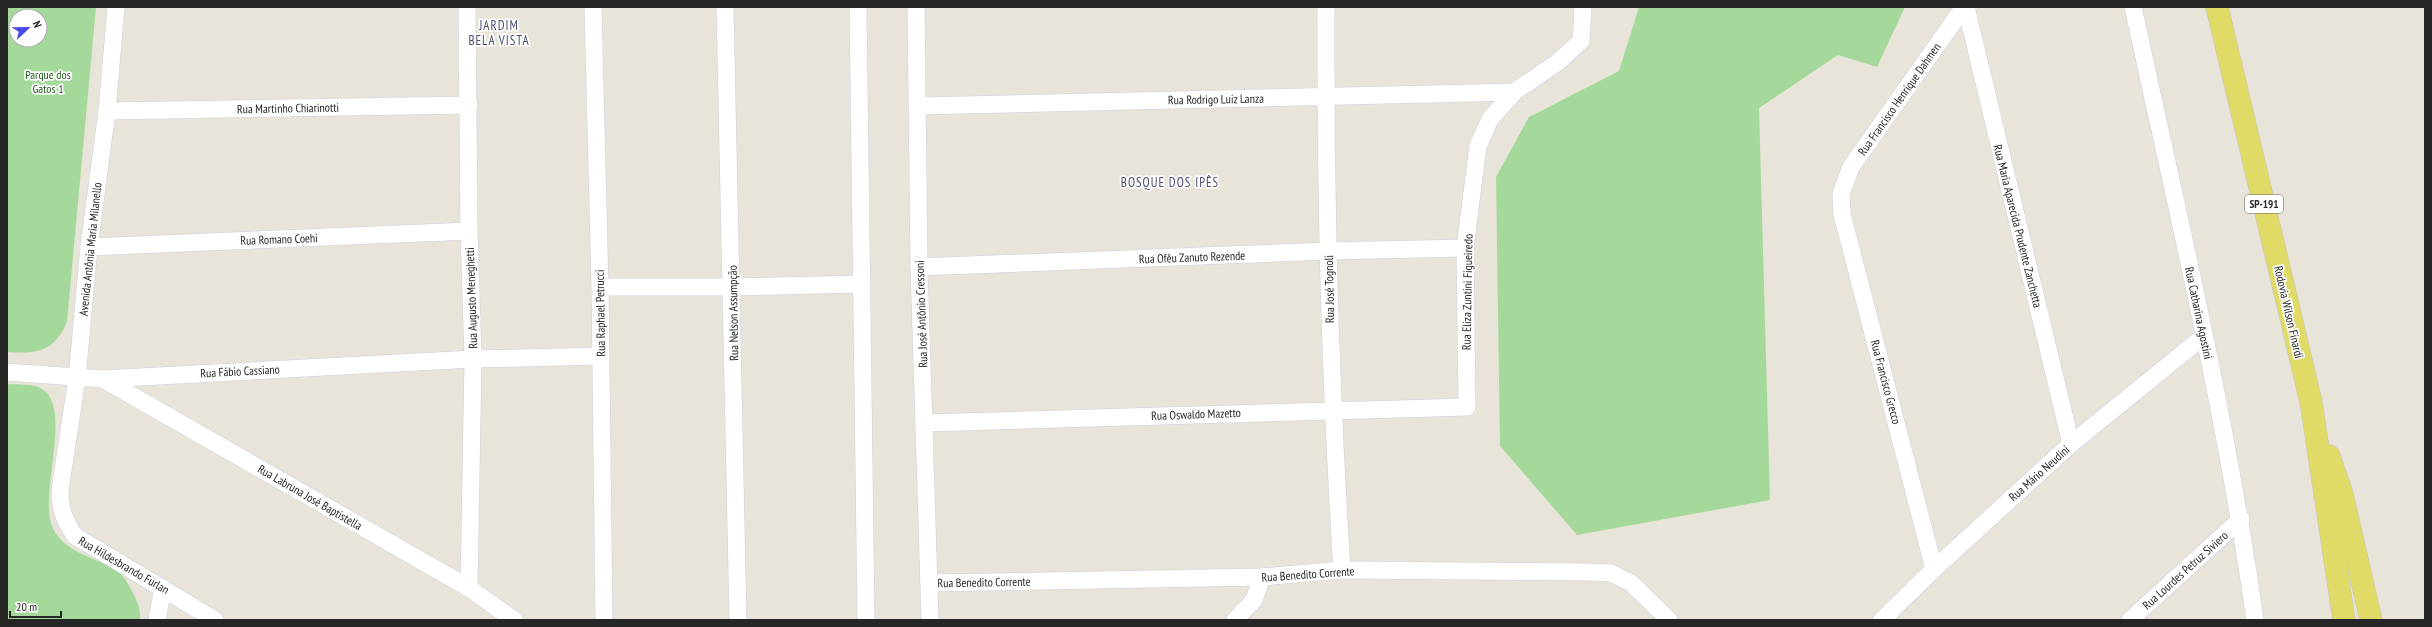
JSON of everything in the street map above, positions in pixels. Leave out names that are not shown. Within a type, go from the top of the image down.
[{"type":"main road","name":"Rodovia Wilson Finardi","points":[[2217,7],[2311,402],[2344,620]]},
{"type":"main road","points":[[2311,402],[2342,494],[2372,620]]},
{"type":"street","name":"Avenida Antônia Maria Milanello","points":[[60,490],[77,378],[89,247],[107,111],[116,7]]},
{"type":"street","name":"Rua Augusto Meneghetti","points":[[467,7],[469,231],[473,359],[469,588]]},
{"type":"street","name":"Rua Raphael Petrucci","points":[[593,7],[600,287],[604,620]]},
{"type":"street","name":"Rua Nelson Assumpção","points":[[725,7],[733,288],[738,620]]},
{"type":"street","points":[[858,7],[866,620]]},
{"type":"street","name":"Rua José Antônio Cressoni","points":[[916,7],[919,267],[930,620]]},
{"type":"street","name":"Rua José Tognoli","points":[[1326,7],[1328,251],[1332,410],[1342,570]]},
{"type":"street","name":"Rua Eliza Zuntini Figueiredo","points":[[1467,407],[1465,248],[1478,146],[1490,119],[1514,92],[1558,62],[1581,41],[1583,7]]},
{"type":"street","name":"Rua Francisco Henrique Dahmen","points":[[1841,194],[1851,167],[1965,7]]},
{"type":"street","name":"Rua Maria Aparecida Prudente Zanchetta","points":[[1965,7],[2071,444]]},
{"type":"street","name":"Rua Catharina Agostini","points":[[2133,7],[2204,336],[2241,520],[2255,620]]},
{"type":"street","name":"Rua Rodrigo Luiz Lanza","points":[[918,106],[1514,92]]},
{"type":"street","name":"Rua Martinho Chiarinotti","points":[[107,111],[469,105]]},
{"type":"street","name":"Rua Francisco Grecco","points":[[1841,194],[1842,214],[1934,569]]},
{"type":"street","name":"Rua Romano Coehi","points":[[89,247],[469,231]]},
{"type":"street","name":"Rua Ofêu Zanuto Rezende","points":[[919,267],[1328,251],[1465,248]]},
{"type":"street","points":[[600,287],[733,288],[862,284]]},
{"type":"street","name":"Rua Mário Neudini","points":[[1882,620],[1934,569],[2071,444],[2204,336]]},
{"type":"street","name":"Rua Fábio Cassiano","points":[[7,372],[104,379],[473,359],[601,356]]},
{"type":"street","name":"Rua Labruna José Baptistella","points":[[104,379],[469,588],[514,620]]},
{"type":"street","name":"Rua Oswaldo Mazetto","points":[[924,423],[1467,407]]},
{"type":"street","name":"Rua Hildesbrando Furlan","points":[[60,490],[60,507],[64,520],[75,536],[215,620]]},
{"type":"street","name":"Rua Lourdes Petruz Siviero","points":[[2130,620],[2241,520]]},
{"type":"street","name":"Rua Benedito Corrente","points":[[930,583],[1262,577],[1342,570],[1611,573],[1631,583],[1669,620]]},
{"type":"street","points":[[1235,620],[1254,600],[1262,577]]},
{"type":"street","points":[[158,620],[163,588]]},
{"type":"green space","name":"Parque dos Gatos 1","points":[[7,7],[96,7],[67,322],[62,332],[50,345],[36,351],[18,353],[7,352]]},
{"type":"green space","points":[[1639,7],[1905,7],[1877,67],[1838,55],[1759,108],[1770,500],[1577,535],[1500,446],[1496,177],[1529,117],[1619,71]]},
{"type":"green space","points":[[7,384],[38,387],[42,389],[51,399],[55,414],[54,452],[49,493],[49,511],[52,526],[63,542],[71,548],[108,565],[122,575],[136,599],[140,611],[140,620],[7,620]]},
{"type":"district","name":"JARDIM BELA VISTA","points":[[499,32]]},
{"type":"district","name":"BOSQUE DOS IPÊS","points":[[1170,182]]}]
